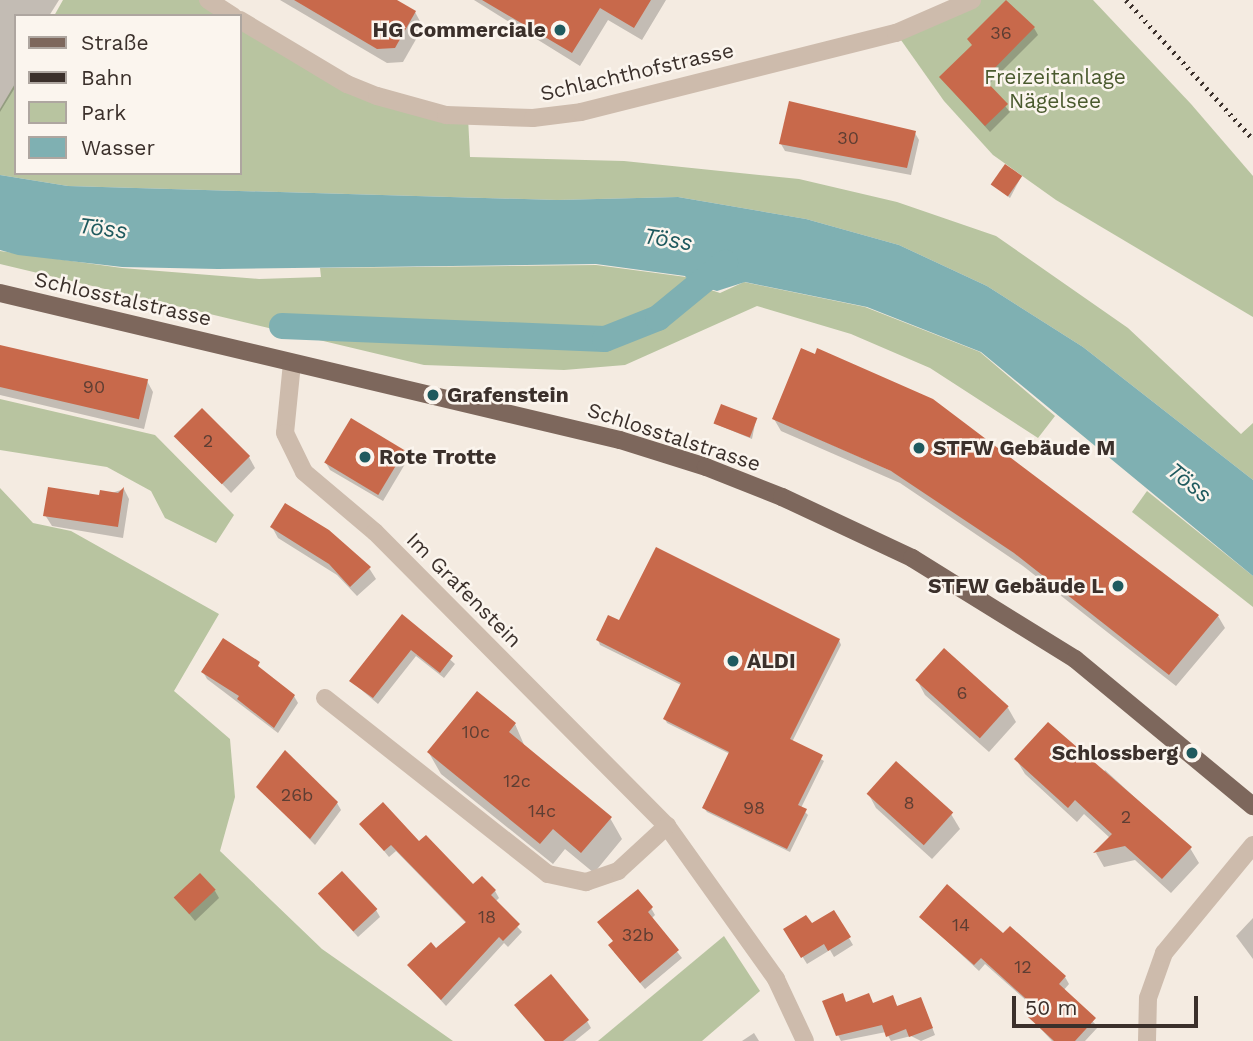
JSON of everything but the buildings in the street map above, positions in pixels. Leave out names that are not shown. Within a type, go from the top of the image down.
[{"type":"main road","name":"Schlosstalstrasse","points":[[0,293],[620,440],[706,467],[838,522],[912,558],[1076,659],[1253,806]]},
{"type":"street","points":[[208,0],[230,14]]},
{"type":"street","name":"Schlachthofstrasse","points":[[242,21],[347,84],[377,96],[446,115],[533,118],[581,112],[885,36],[972,0]]},
{"type":"street","name":"Im Grafenstein","points":[[292,363],[285,433],[304,472],[375,532],[667,827],[776,979],[805,1041]]},
{"type":"street","points":[[326,698],[548,874],[586,881],[618,871],[667,827]]},
{"type":"street","points":[[1147,1041],[1148,998],[1164,953],[1253,845]]},
{"type":"green space","points":[[63,0],[208,0],[230,14],[55,14]]},
{"type":"green space","name":"Freizeitanlage Nägelsee","points":[[972,0],[1093,0],[1191,104],[1253,176],[1253,317],[1056,200],[993,155],[944,101],[896,33]]},
{"type":"green space","points":[[242,21],[347,84],[468,117],[470,157],[624,161],[799,179],[897,202],[996,236],[1128,328],[1241,434],[1253,423],[1253,480],[1083,347],[987,286],[899,245],[806,219],[678,197],[557,200],[68,186],[0,175],[0,109],[14,85],[14,175],[242,175]]},
{"type":"green space","points":[[0,251],[122,268],[259,279],[321,277],[320,268],[596,265],[686,277],[687,282],[720,293],[744,282],[865,307],[980,352],[1055,416],[1038,438],[930,368],[851,334],[757,306],[625,365],[564,370],[424,365],[0,264]]},
{"type":"green space","points":[[0,399],[155,435],[234,515],[216,543],[165,518],[151,491],[107,467],[0,450]]},
{"type":"green space","points":[[0,488],[33,523],[71,531],[219,614],[174,691],[230,739],[235,797],[220,851],[322,949],[453,1041],[0,1041]]},
{"type":"green space","points":[[1147,491],[1253,576],[1253,607],[1132,512]]},
{"type":"green space","points":[[724,936],[760,991],[702,1041],[598,1041]]},
{"type":"water","name":"Töss","points":[[0,175],[68,186],[557,200],[678,197],[806,219],[899,245],[987,286],[1083,347],[1253,480],[1253,576],[981,352],[867,307],[745,282],[717,291],[690,283],[685,276],[596,264],[218,269],[122,267],[18,255],[0,250]]},
{"type":"waterway","points":[[282,326],[605,339],[658,318],[725,263]]},
{"type":"railway","points":[[1126,0],[1253,139]]},
{"type":"place","name":"HG Commerciale","points":[[560,30]]},
{"type":"place","name":"Grafenstein","points":[[433,395]]},
{"type":"place","name":"STFW Gebäude M","points":[[919,448]]},
{"type":"place","name":"Rote Trotte","points":[[365,457]]},
{"type":"place","name":"STFW Gebäude L","points":[[1118,586]]},
{"type":"place","name":"ALDI","points":[[733,661]]},
{"type":"place","name":"Schlossberg","points":[[1192,753]]}]
